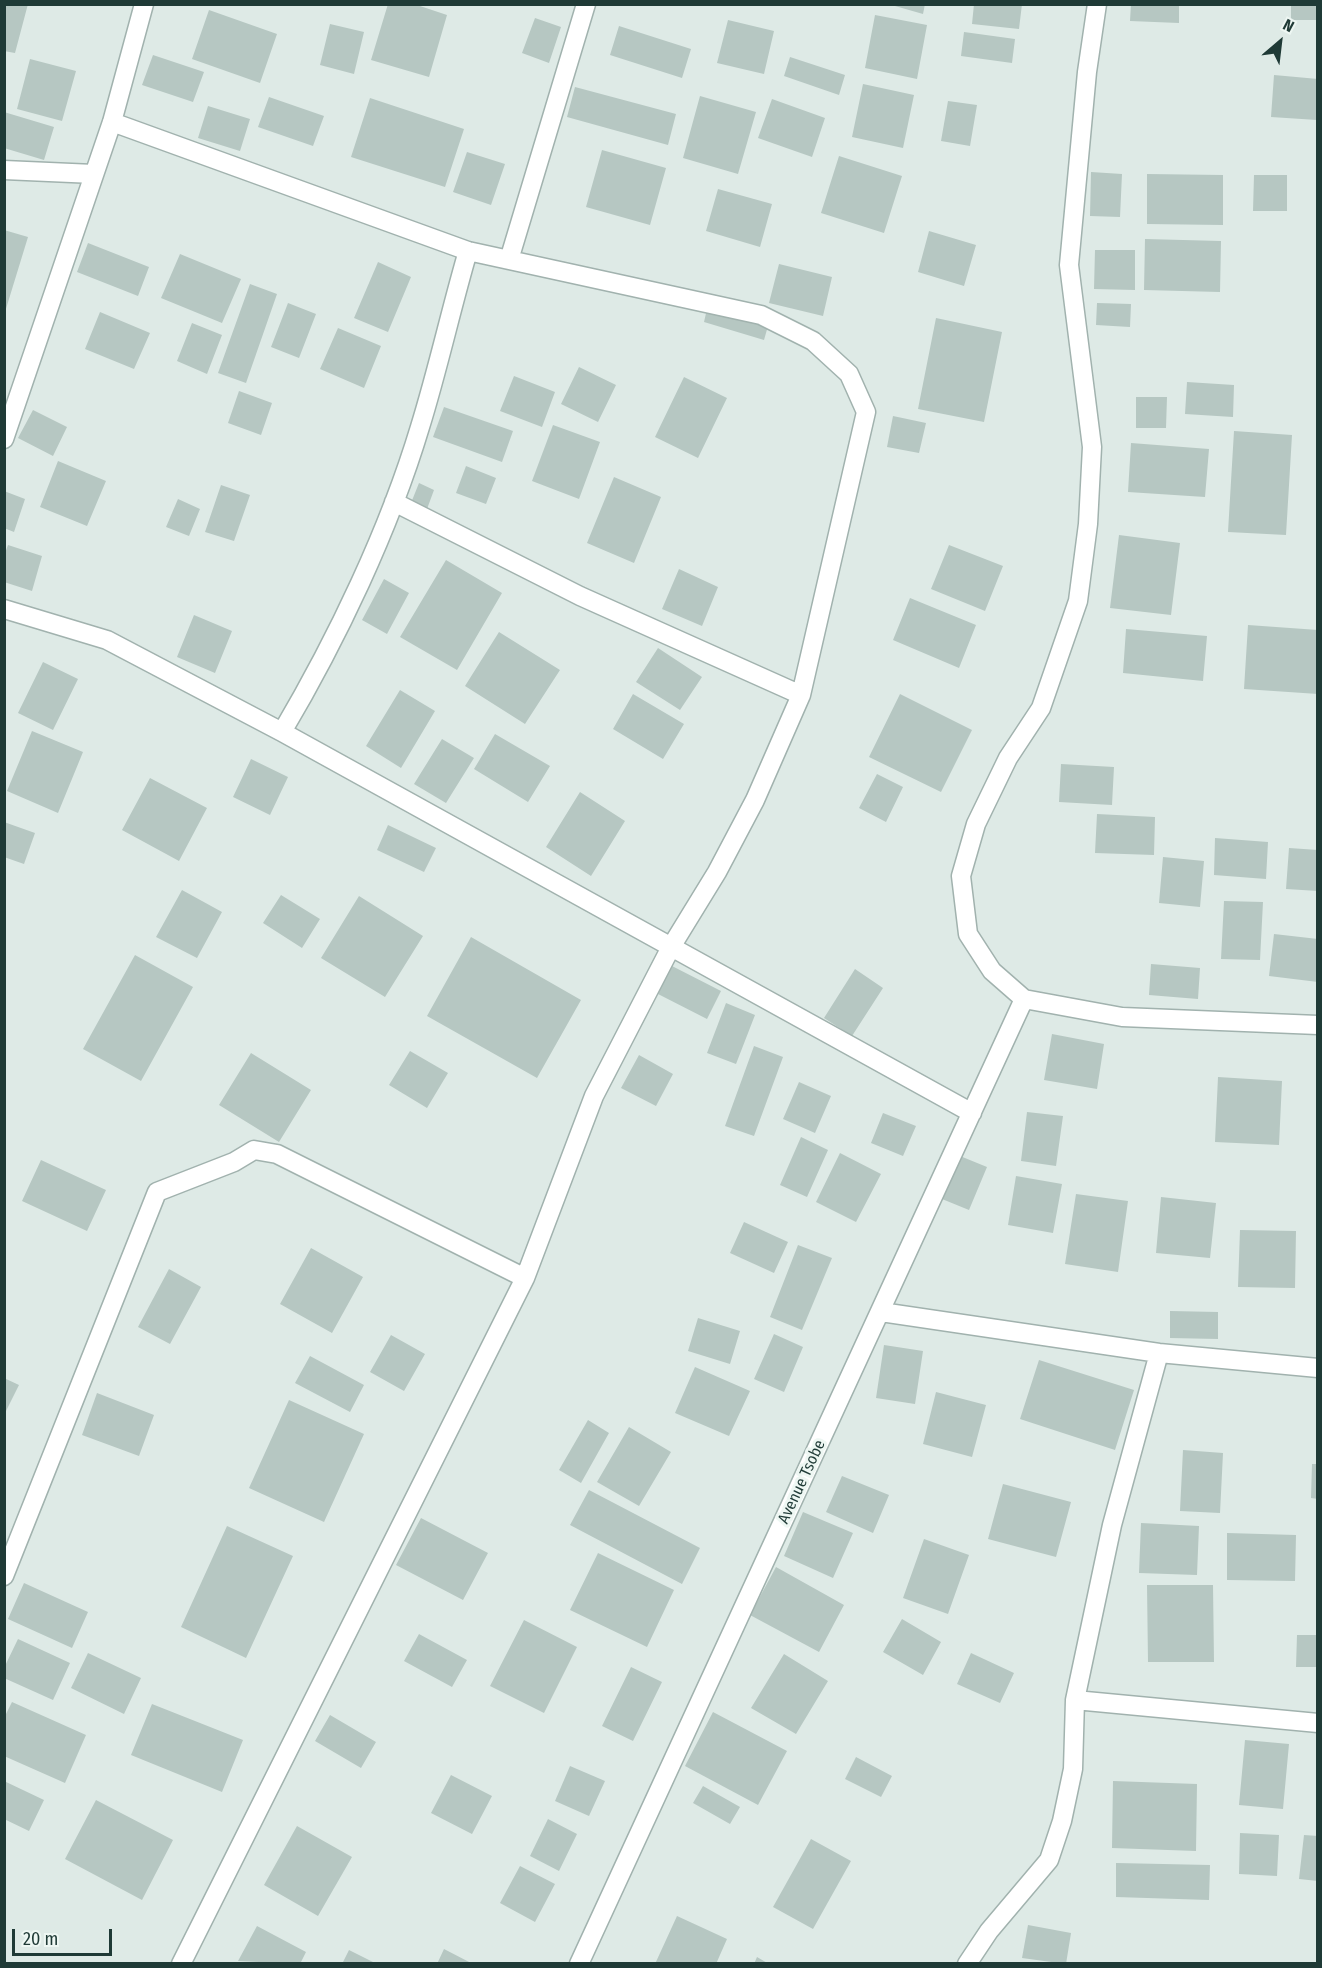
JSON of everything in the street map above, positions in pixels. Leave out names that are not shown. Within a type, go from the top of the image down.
[{"type":"street","points":[[4,439],[112,122],[144,4]]},
{"type":"street","points":[[509,260],[586,4]]},
{"type":"street","points":[[1097,4],[1087,72],[1070,265],[1092,447],[1088,524],[1078,601],[1041,708],[1008,758],[976,824],[961,876],[968,934],[992,971],[1024,999],[1122,1017],[1317,1025]]},
{"type":"street","points":[[112,122],[468,251],[761,315],[813,341],[849,374],[866,412],[801,695],[755,800],[717,872],[671,947],[594,1096],[525,1278],[181,1964]]},
{"type":"street","points":[[4,170],[94,174]]},
{"type":"street","points":[[282,732],[321,666],[394,502],[420,426],[468,251]]},
{"type":"street","points":[[394,502],[580,596],[801,695]]},
{"type":"street","points":[[4,609],[107,640],[282,732],[972,1113]]},
{"type":"street","name":"Avenue Tsobe","points":[[579,1964],[1024,999]]},
{"type":"street","points":[[4,1576],[157,1192],[234,1162],[254,1150],[278,1154],[525,1278]]},
{"type":"street","points":[[881,1312],[1159,1353],[1317,1368]]},
{"type":"street","points":[[967,1964],[989,1931],[1048,1860],[1062,1821],[1073,1769],[1075,1700],[1112,1526],[1159,1353]]},
{"type":"street","points":[[1075,1700],[1317,1723]]},
{"type":"building","points":[[4,4],[28,4],[15,53],[4,51]]},
{"type":"building","points":[[388,4],[414,4],[447,15],[429,77],[371,60]]},
{"type":"building","points":[[888,4],[925,4],[923,14]]},
{"type":"building","points":[[974,4],[1022,4],[1019,29],[972,24]]},
{"type":"building","points":[[1131,4],[1179,4],[1179,23],[1130,21]]},
{"type":"building","points":[[1291,4],[1318,4],[1318,20],[1291,20]]},
{"type":"building","points":[[209,10],[277,34],[260,83],[192,59]]},
{"type":"building","points":[[875,15],[927,25],[917,79],[865,68]]},
{"type":"building","points":[[535,18],[561,27],[549,63],[522,53]]},
{"type":"building","points":[[728,20],[774,31],[764,74],[717,63]]},
{"type":"building","points":[[330,24],[364,32],[354,74],[320,65]]},
{"type":"building","points":[[619,26],[691,49],[682,78],[610,55]]},
{"type":"building","points":[[964,32],[1015,39],[1012,63],[961,56]]},
{"type":"building","points":[[153,55],[204,72],[193,102],[142,85]]},
{"type":"building","points":[[790,57],[845,75],[839,95],[784,76]]},
{"type":"building","points":[[30,59],[76,71],[62,121],[17,109]]},
{"type":"building","points":[[1274,75],[1318,79],[1317,120],[1271,117]]},
{"type":"building","points":[[863,84],[914,95],[903,148],[852,137]]},
{"type":"building","points":[[575,87],[676,114],[668,145],[567,117]]},
{"type":"building","points":[[700,96],[756,112],[738,174],[683,158]]},
{"type":"building","points":[[269,97],[324,116],[313,146],[258,127]]},
{"type":"building","points":[[370,98],[464,129],[445,187],[351,157]]},
{"type":"building","points":[[772,99],[825,118],[812,157],[758,138]]},
{"type":"building","points":[[948,101],[977,105],[970,146],[941,141]]},
{"type":"building","points":[[208,106],[250,119],[240,151],[198,138]]},
{"type":"building","points":[[4,112],[54,127],[44,160],[4,148]]},
{"type":"building","points":[[602,150],[666,168],[650,225],[586,207]]},
{"type":"building","points":[[467,152],[505,164],[491,205],[453,192]]},
{"type":"building","points":[[839,156],[902,176],[884,233],[821,213]]},
{"type":"building","points":[[1091,172],[1122,174],[1120,217],[1090,216]]},
{"type":"building","points":[[1147,174],[1223,175],[1223,225],[1147,224]]},
{"type":"building","points":[[1254,175],[1287,175],[1287,211],[1253,211]]},
{"type":"building","points":[[718,189],[772,204],[760,247],[706,231]]},
{"type":"building","points":[[4,230],[28,237],[5,312],[4,312]]},
{"type":"building","points":[[929,231],[976,245],[964,286],[918,272]]},
{"type":"building","points":[[1145,239],[1221,241],[1220,292],[1144,290]]},
{"type":"building","points":[[88,243],[149,267],[138,296],[77,272]]},
{"type":"building","points":[[1095,250],[1135,250],[1135,290],[1094,289]]},
{"type":"building","points":[[180,254],[241,279],[222,323],[161,298]]},
{"type":"building","points":[[378,262],[411,277],[388,332],[354,318]]},
{"type":"building","points":[[779,264],[832,277],[823,316],[769,303]]},
{"type":"building","points":[[250,284],[277,294],[246,383],[218,373]]},
{"type":"building","points":[[288,303],[316,314],[299,358],[271,347]]},
{"type":"building","points":[[1097,303],[1131,304],[1130,327],[1096,325]]},
{"type":"building","points":[[707,309],[768,326],[764,340],[704,322]]},
{"type":"building","points":[[100,312],[150,333],[134,369],[85,349]]},
{"type":"building","points":[[936,318],[1002,332],[984,422],[918,409]]},
{"type":"building","points":[[192,323],[222,335],[207,374],[177,361]]},
{"type":"building","points":[[338,328],[381,346],[364,388],[320,369]]},
{"type":"building","points":[[579,367],[616,385],[598,422],[561,404]]},
{"type":"building","points":[[514,376],[555,392],[542,427],[500,411]]},
{"type":"building","points":[[684,377],[727,398],[698,458],[655,437]]},
{"type":"building","points":[[1187,382],[1234,385],[1233,417],[1185,414]]},
{"type":"building","points":[[239,391],[272,403],[261,435],[228,423]]},
{"type":"building","points":[[1136,397],[1167,397],[1166,428],[1136,428]]},
{"type":"building","points":[[444,407],[513,431],[502,462],[433,437]]},
{"type":"building","points":[[33,410],[67,427],[53,456],[18,438]]},
{"type":"building","points":[[893,416],[926,423],[919,453],[887,447]]},
{"type":"building","points":[[553,425],[600,442],[579,499],[532,481]]},
{"type":"building","points":[[1234,431],[1292,435],[1286,535],[1228,532]]},
{"type":"building","points":[[1131,443],[1209,449],[1205,497],[1128,492]]},
{"type":"building","points":[[58,461],[106,481],[87,526],[40,507]]},
{"type":"building","points":[[466,466],[496,478],[486,504],[456,493]]},
{"type":"building","points":[[614,477],[661,497],[634,563],[587,543]]},
{"type":"building","points":[[419,483],[434,490],[427,509],[411,503]]},
{"type":"building","points":[[221,485],[250,495],[234,541],[205,532]]},
{"type":"building","points":[[4,491],[25,499],[14,532],[4,528]]},
{"type":"building","points":[[178,499],[200,509],[189,536],[166,527]]},
{"type":"building","points":[[1119,535],[1180,543],[1171,615],[1110,608]]},
{"type":"building","points":[[8,545],[42,556],[32,591],[4,582],[4,556]]},
{"type":"building","points":[[949,545],[1003,566],[985,611],[931,589]]},
{"type":"building","points":[[446,560],[502,593],[457,670],[400,637]]},
{"type":"building","points":[[679,569],[718,587],[702,626],[662,609]]},
{"type":"building","points":[[384,579],[409,593],[387,634],[362,620]]},
{"type":"building","points":[[910,598],[976,625],[959,668],[893,640]]},
{"type":"building","points":[[194,615],[232,631],[215,673],[177,657]]},
{"type":"building","points":[[1248,625],[1318,630],[1318,694],[1244,689]]},
{"type":"building","points":[[1126,629],[1207,636],[1203,681],[1123,673]]},
{"type":"building","points":[[499,632],[560,670],[525,724],[465,686]]},
{"type":"building","points":[[658,648],[702,677],[680,710],[636,682]]},
{"type":"building","points":[[43,662],[78,679],[53,730],[18,713]]},
{"type":"building","points":[[400,690],[435,711],[401,768],[366,746]]},
{"type":"building","points":[[633,694],[684,724],[663,759],[613,729]]},
{"type":"building","points":[[900,694],[972,730],[941,792],[869,757]]},
{"type":"building","points":[[32,731],[83,752],[58,813],[7,791]]},
{"type":"building","points":[[495,734],[550,766],[528,802],[474,769]]},
{"type":"building","points":[[442,739],[474,758],[446,803],[414,784]]},
{"type":"building","points":[[251,759],[288,777],[270,815],[233,797]]},
{"type":"building","points":[[1061,764],[1114,767],[1112,805],[1059,802]]},
{"type":"building","points":[[877,774],[903,787],[886,822],[859,808]]},
{"type":"building","points":[[150,778],[207,808],[179,861],[122,830]]},
{"type":"building","points":[[580,792],[625,821],[591,876],[546,847]]},
{"type":"building","points":[[1097,814],[1155,817],[1154,855],[1095,853]]},
{"type":"building","points":[[4,822],[35,833],[24,864],[4,857]]},
{"type":"building","points":[[388,825],[436,848],[424,872],[377,850]]},
{"type":"building","points":[[1215,838],[1268,842],[1266,879],[1214,875]]},
{"type":"building","points":[[1289,848],[1318,850],[1318,891],[1286,889]]},
{"type":"building","points":[[1163,857],[1204,861],[1200,907],[1159,903]]},
{"type":"building","points":[[182,890],[222,912],[197,958],[156,937]]},
{"type":"building","points":[[281,895],[320,919],[302,948],[263,923]]},
{"type":"building","points":[[359,896],[423,936],[385,997],[321,958]]},
{"type":"building","points":[[1224,901],[1263,902],[1260,960],[1221,959]]},
{"type":"building","points":[[1274,934],[1318,939],[1318,982],[1269,976]]},
{"type":"building","points":[[471,937],[581,1000],[537,1078],[427,1016]]},
{"type":"building","points":[[135,955],[193,987],[141,1081],[83,1049]]},
{"type":"building","points":[[1151,964],[1200,968],[1198,999],[1149,995]]},
{"type":"building","points":[[672,966],[721,991],[707,1019],[658,994]]},
{"type":"building","points":[[855,969],[883,988],[852,1036],[824,1018]]},
{"type":"building","points":[[726,1003],[755,1015],[736,1064],[707,1053]]},
{"type":"building","points":[[1052,1034],[1104,1044],[1097,1089],[1044,1080]]},
{"type":"building","points":[[754,1046],[783,1057],[754,1136],[725,1126]]},
{"type":"building","points":[[410,1051],[448,1073],[427,1108],[389,1085]]},
{"type":"building","points":[[251,1053],[311,1090],[279,1142],[219,1105]]},
{"type":"building","points":[[639,1055],[673,1074],[656,1106],[621,1088]]},
{"type":"building","points":[[1218,1077],[1282,1081],[1279,1145],[1215,1142]]},
{"type":"building","points":[[799,1082],[831,1096],[815,1133],[783,1119]]},
{"type":"building","points":[[1027,1112],[1063,1116],[1056,1166],[1021,1161]]},
{"type":"building","points":[[883,1113],[916,1126],[903,1156],[871,1143]]},
{"type":"building","points":[[801,1137],[828,1150],[807,1197],[780,1185]]},
{"type":"building","points":[[840,1153],[881,1174],[856,1222],[816,1202]]},
{"type":"building","points":[[960,1156],[987,1167],[969,1210],[942,1199]]},
{"type":"building","points":[[41,1160],[106,1190],[87,1231],[22,1201]]},
{"type":"building","points":[[1016,1176],[1062,1184],[1053,1233],[1008,1225]]},
{"type":"building","points":[[1076,1194],[1128,1201],[1118,1272],[1065,1264]]},
{"type":"building","points":[[1161,1197],[1216,1203],[1210,1258],[1156,1253]]},
{"type":"building","points":[[744,1222],[788,1242],[774,1273],[730,1253]]},
{"type":"building","points":[[1240,1230],[1296,1231],[1295,1288],[1238,1287]]},
{"type":"building","points":[[798,1245],[832,1258],[802,1330],[770,1317]]},
{"type":"building","points":[[311,1248],[363,1277],[332,1333],[280,1304]]},
{"type":"building","points":[[169,1269],[201,1287],[170,1344],[138,1327]]},
{"type":"building","points":[[1170,1311],[1218,1312],[1218,1339],[1170,1338]]},
{"type":"building","points":[[698,1318],[740,1331],[730,1364],[688,1351]]},
{"type":"building","points":[[774,1334],[803,1347],[784,1392],[754,1379]]},
{"type":"building","points":[[391,1335],[425,1354],[404,1391],[370,1372]]},
{"type":"building","points":[[884,1345],[923,1351],[915,1404],[876,1398]]},
{"type":"building","points":[[310,1356],[364,1385],[350,1412],[295,1383]]},
{"type":"building","points":[[1039,1360],[1134,1390],[1115,1450],[1020,1419]]},
{"type":"building","points":[[695,1367],[750,1391],[729,1436],[675,1413]]},
{"type":"building","points":[[4,1378],[19,1385],[4,1415]]},
{"type":"building","points":[[936,1392],[986,1405],[972,1457],[923,1444]]},
{"type":"building","points":[[97,1393],[154,1415],[139,1456],[82,1435]]},
{"type":"building","points":[[289,1400],[364,1434],[324,1522],[249,1488]]},
{"type":"building","points":[[588,1420],[609,1433],[581,1483],[559,1470]]},
{"type":"building","points":[[629,1427],[671,1452],[639,1506],[597,1482]]},
{"type":"building","points":[[1183,1450],[1223,1453],[1220,1513],[1180,1511]]},
{"type":"building","points":[[1312,1464],[1318,1464],[1318,1499],[1311,1498]]},
{"type":"building","points":[[842,1476],[889,1495],[873,1533],[826,1512]]},
{"type":"building","points":[[1003,1484],[1071,1502],[1056,1557],[988,1539]]},
{"type":"building","points":[[589,1490],[700,1548],[682,1584],[570,1525]]},
{"type":"building","points":[[803,1512],[853,1533],[833,1578],[784,1556]]},
{"type":"building","points":[[421,1518],[488,1553],[463,1600],[396,1565]]},
{"type":"building","points":[[1141,1523],[1199,1526],[1197,1575],[1139,1573]]},
{"type":"building","points":[[227,1526],[293,1556],[246,1658],[181,1627]]},
{"type":"building","points":[[1227,1533],[1296,1535],[1295,1581],[1227,1580]]},
{"type":"building","points":[[924,1539],[969,1555],[948,1614],[903,1598]]},
{"type":"building","points":[[598,1553],[674,1590],[647,1647],[570,1610]]},
{"type":"building","points":[[776,1567],[844,1605],[819,1652],[750,1615]]},
{"type":"building","points":[[24,1583],[88,1612],[72,1648],[8,1619]]},
{"type":"building","points":[[1147,1585],[1213,1585],[1214,1662],[1148,1662]]},
{"type":"building","points":[[902,1619],[941,1642],[923,1675],[883,1652]]},
{"type":"building","points":[[524,1620],[577,1647],[544,1713],[490,1686]]},
{"type":"building","points":[[419,1634],[467,1660],[452,1687],[404,1661]]},
{"type":"building","points":[[1297,1635],[1318,1635],[1318,1667],[1296,1667]]},
{"type":"building","points":[[18,1639],[70,1663],[53,1700],[4,1678],[4,1668]]},
{"type":"building","points":[[88,1653],[141,1678],[124,1714],[71,1688]]},
{"type":"building","points":[[971,1653],[1014,1673],[1000,1703],[957,1684]]},
{"type":"building","points":[[784,1654],[828,1681],[796,1734],[751,1708]]},
{"type":"building","points":[[631,1667],[662,1682],[633,1741],[602,1726]]},
{"type":"building","points":[[12,1702],[86,1735],[65,1783],[4,1756],[4,1718]]},
{"type":"building","points":[[152,1704],[243,1740],[222,1792],[131,1755]]},
{"type":"building","points":[[713,1712],[787,1751],[758,1805],[685,1766]]},
{"type":"building","points":[[330,1715],[376,1742],[361,1768],[315,1741]]},
{"type":"building","points":[[1245,1740],[1289,1744],[1283,1809],[1239,1805]]},
{"type":"building","points":[[856,1757],[892,1776],[881,1797],[845,1779]]},
{"type":"building","points":[[570,1766],[605,1781],[589,1816],[555,1801]]},
{"type":"building","points":[[451,1775],[492,1796],[472,1834],[431,1813]]},
{"type":"building","points":[[4,1781],[44,1800],[29,1831],[4,1819]]},
{"type":"building","points":[[1113,1781],[1197,1784],[1196,1851],[1112,1848]]},
{"type":"building","points":[[703,1786],[740,1807],[730,1824],[693,1803]]},
{"type":"building","points":[[96,1800],[173,1840],[142,1900],[65,1859]]},
{"type":"building","points":[[548,1819],[577,1834],[559,1871],[530,1856]]},
{"type":"building","points":[[297,1826],[352,1857],[318,1916],[264,1885]]},
{"type":"building","points":[[1240,1833],[1279,1835],[1277,1876],[1239,1874]]},
{"type":"building","points":[[1304,1835],[1318,1836],[1318,1881],[1299,1879]]},
{"type":"building","points":[[811,1839],[851,1861],[813,1929],[773,1907]]},
{"type":"building","points":[[1116,1863],[1210,1865],[1209,1900],[1116,1897]]},
{"type":"building","points":[[520,1866],[555,1884],[535,1922],[500,1903]]},
{"type":"building","points":[[677,1916],[727,1939],[716,1964],[655,1964]]},
{"type":"building","points":[[1028,1925],[1071,1933],[1066,1964],[1022,1958]]},
{"type":"building","points":[[257,1926],[306,1952],[300,1964],[238,1961]]},
{"type":"building","points":[[444,1949],[473,1964],[437,1964]]},
{"type":"building","points":[[349,1950],[377,1964],[342,1964]]},
{"type":"building","points":[[757,1957],[769,1964],[754,1964]]}]
